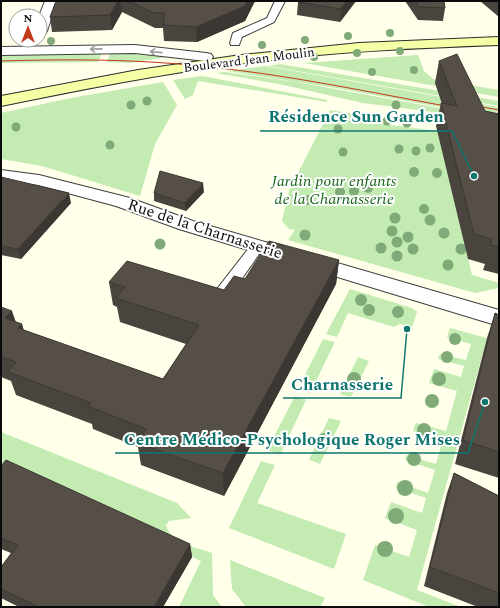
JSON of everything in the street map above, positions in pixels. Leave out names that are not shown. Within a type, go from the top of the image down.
[{"type":"main road","name":"Boulevard Jean Moulin","points":[[1,92],[101,73],[206,57],[350,42],[499,33]]},
{"type":"main road","name":"Boulevard Jean Moulin","points":[[1,102],[110,80],[277,54],[370,47],[499,41]]},
{"type":"street","points":[[48,42],[135,49],[206,57]]},
{"type":"street","points":[[1,51],[12,48]]},
{"type":"street","name":"Rue de la Charnasserie","points":[[1,174],[39,180],[123,202],[186,225],[499,318]]},
{"type":"lane","points":[[235,43],[237,35],[271,20],[280,1]]},
{"type":"lane","points":[[216,302],[257,246]]},
{"type":"green space","points":[[102,53],[98,62],[1,63],[1,54]]},
{"type":"green space","points":[[110,53],[172,56],[130,63],[107,62]]},
{"type":"green space","points":[[418,55],[424,71],[433,79],[499,90],[499,97],[304,63]]},
{"type":"green space","points":[[280,64],[499,101],[499,106],[268,66]]},
{"type":"green space","points":[[265,66],[499,107],[499,118],[336,88],[227,71]]},
{"type":"green space","points":[[225,72],[296,82],[499,119],[499,125],[433,112],[363,103],[279,84],[216,73]]},
{"type":"green space","points":[[202,76],[327,100],[327,102],[198,81],[193,95],[185,99],[173,80]]},
{"type":"green space","points":[[163,82],[177,105],[155,144],[140,196],[42,166],[1,159],[1,113],[71,98]]},
{"type":"green space","name":"Jardin pour enfants de la Charnasserie","points":[[330,110],[355,114],[382,124],[438,131],[472,275],[499,283],[499,288],[475,293],[288,240],[295,230],[289,229],[282,221],[289,191]]},
{"type":"green space","points":[[350,289],[412,308],[417,312],[412,327],[400,324],[394,327],[348,313],[337,337],[326,334]]},
{"type":"green space","points":[[450,328],[487,338],[417,590],[461,607],[429,607],[363,580],[375,545],[409,557],[417,530],[385,518],[391,502],[422,513],[426,498],[396,488],[397,482],[428,493],[435,470],[405,460],[406,455],[436,464],[443,439],[413,431],[416,423],[446,431],[457,391],[429,383],[434,369],[461,377],[464,366],[438,359],[440,354],[466,360],[471,344],[447,337]]},
{"type":"green space","points":[[323,339],[335,342],[310,393],[298,389]]},
{"type":"green space","points":[[358,357],[369,361],[351,397],[340,394]]},
{"type":"green space","points":[[295,396],[306,400],[280,455],[267,450]]},
{"type":"green space","points":[[329,418],[341,421],[320,464],[309,460]]},
{"type":"green space","points":[[1,432],[177,503],[191,518],[169,521],[166,525],[173,537],[179,541],[212,553],[213,595],[222,607],[179,607],[201,561],[1,469]]},
{"type":"green space","points":[[261,461],[275,465],[257,503],[346,534],[334,569],[229,528]]},
{"type":"green space","points":[[230,560],[325,598],[320,607],[246,607],[232,589]]},
{"type":"building","points":[[56,1],[118,1],[110,15],[50,17]]},
{"type":"building","points":[[128,1],[248,1],[245,6],[196,27],[163,25],[165,13],[154,13]]},
{"type":"building","points":[[298,1],[347,1],[341,9]]},
{"type":"building","points":[[415,1],[444,1],[445,8],[420,7]]},
{"type":"building","points":[[457,54],[485,111],[499,114],[499,247],[490,245],[492,239],[474,234],[441,103],[457,106],[439,61]]},
{"type":"building","points":[[160,171],[203,183],[185,203],[154,193]]},
{"type":"building","points":[[1,177],[69,193],[18,249],[1,246]]},
{"type":"building","points":[[269,241],[339,260],[223,473],[137,443],[146,429],[88,406],[91,403],[8,372],[16,362],[1,357],[1,307],[12,311],[5,318],[22,324],[18,328],[163,379],[199,325],[116,298],[125,287],[109,282],[127,261],[224,290],[234,276],[245,279]]},
{"type":"building","points":[[495,313],[499,315],[499,452],[463,440]]},
{"type":"building","points":[[6,460],[190,544],[154,607],[39,607],[1,589],[1,567],[18,545],[1,538],[1,466]]},
{"type":"building","points":[[454,473],[499,496],[499,593],[430,567]]},
{"type":"tram line","points":[[1,61],[101,60],[150,62],[232,69],[451,107]]},
{"type":"tram line","points":[[471,105],[499,110]]},
{"type":"place","name":"Résidence Sun Garden","points":[[474,176]]},
{"type":"place","name":"Charnasserie","points":[[407,329]]},
{"type":"place","name":"Centre Médico-Psychologique Roger Mises","points":[[485,402]]}]
